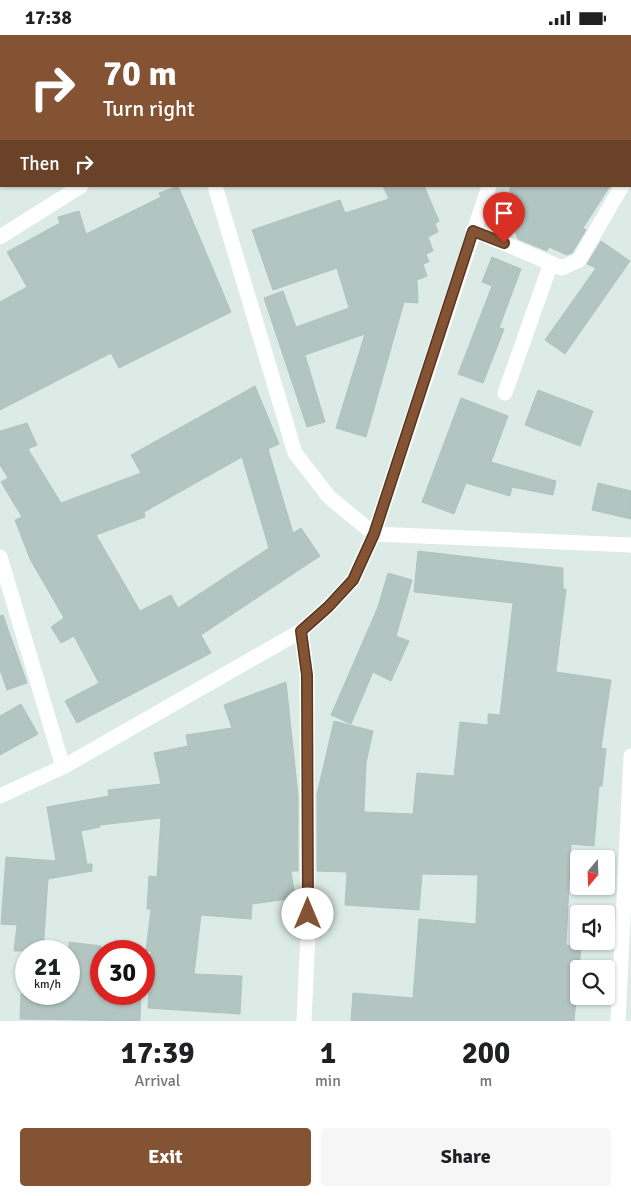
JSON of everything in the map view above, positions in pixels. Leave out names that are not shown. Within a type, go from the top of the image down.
[{"type":"street","points":[[0,237],[79,187]]},
{"type":"street","points":[[216,187],[295,453],[329,497],[374,534],[631,545]]},
{"type":"street","points":[[0,796],[63,767],[301,631],[328,607],[353,580],[374,534],[489,187]]},
{"type":"street","points":[[473,231],[562,268],[579,260],[621,187]]},
{"type":"street","points":[[505,393],[551,263]]},
{"type":"street","points":[[0,557],[63,767]]},
{"type":"street","points":[[301,631],[307,675],[308,934],[304,1021]]},
{"type":"street","points":[[618,1021],[631,756]]},
{"type":"building","points":[[178,187],[231,312],[119,368],[111,353],[0,410],[0,302],[27,287],[7,252],[60,223],[58,217],[79,211],[86,234],[161,197],[159,193]]},
{"type":"building","points":[[383,187],[424,187],[439,221],[435,224],[438,232],[428,237],[433,251],[426,254],[429,262],[423,264],[427,276],[417,280],[418,303],[404,302],[366,437],[336,428],[365,334],[305,355],[325,422],[307,427],[264,298],[283,291],[296,327],[349,308],[337,268],[273,290],[252,230],[340,200],[345,213],[389,199]]},
{"type":"building","points":[[510,187],[609,187],[583,228],[586,230],[572,253],[567,255],[549,247],[547,251],[518,239],[513,227],[517,218],[510,200]]},
{"type":"building","points":[[601,241],[630,261],[565,354],[545,340],[596,268],[587,264]]},
{"type":"building","points":[[492,257],[521,269],[499,328],[504,329],[483,383],[458,374],[492,286],[482,282]]},
{"type":"building","points":[[255,386],[279,444],[268,449],[293,533],[301,528],[320,556],[201,635],[211,653],[77,723],[65,701],[99,683],[74,636],[61,643],[51,627],[64,618],[30,559],[15,520],[22,517],[1,482],[8,478],[0,465],[0,431],[27,423],[37,445],[28,449],[61,503],[141,473],[131,455]],"holes":[[[242,457],[269,548],[178,608],[171,595],[140,611],[96,535],[145,517],[144,512]]]},
{"type":"building","points":[[538,390],[593,411],[580,446],[525,425]]},
{"type":"building","points":[[461,398],[508,416],[491,462],[556,481],[553,495],[512,487],[510,496],[466,483],[454,514],[422,502]]},
{"type":"building","points":[[598,483],[631,491],[631,519],[592,510]]},
{"type":"building","points":[[418,551],[563,568],[563,589],[566,589],[556,672],[611,680],[601,748],[606,749],[602,786],[599,786],[594,846],[571,844],[570,850],[566,945],[570,946],[570,950],[581,950],[580,960],[570,960],[570,1005],[576,1005],[574,1021],[351,1021],[353,993],[413,998],[419,919],[476,924],[478,875],[422,874],[419,910],[345,905],[347,872],[317,871],[317,794],[334,721],[373,731],[366,763],[364,812],[413,814],[417,773],[454,776],[460,722],[488,725],[488,714],[500,715],[513,603],[414,592]]},
{"type":"building","points":[[388,573],[412,580],[396,636],[409,641],[391,681],[373,672],[351,724],[331,715],[378,607]]},
{"type":"building","points":[[3,615],[27,683],[7,690],[0,670],[0,616]]},
{"type":"building","points":[[286,682],[298,795],[298,871],[291,871],[295,898],[252,904],[251,919],[201,915],[194,974],[242,976],[240,1014],[148,1008],[148,1005],[155,1005],[155,940],[147,940],[151,909],[147,909],[149,876],[157,877],[161,818],[100,825],[100,827],[81,831],[87,864],[92,864],[92,871],[48,879],[44,940],[15,940],[17,925],[1,924],[6,857],[56,861],[47,807],[109,796],[108,790],[161,784],[154,753],[188,746],[186,735],[232,728],[224,705]]},
{"type":"building","points":[[21,704],[38,734],[0,755],[0,716]]},
{"type":"building","points":[[80,943],[90,945],[90,1005],[141,1005],[140,1021],[20,1019],[21,1005],[80,1005]]},
{"type":"route","points":[[308,914],[307,675],[301,631],[328,607],[353,580],[374,534],[473,231],[504,243]]}]
